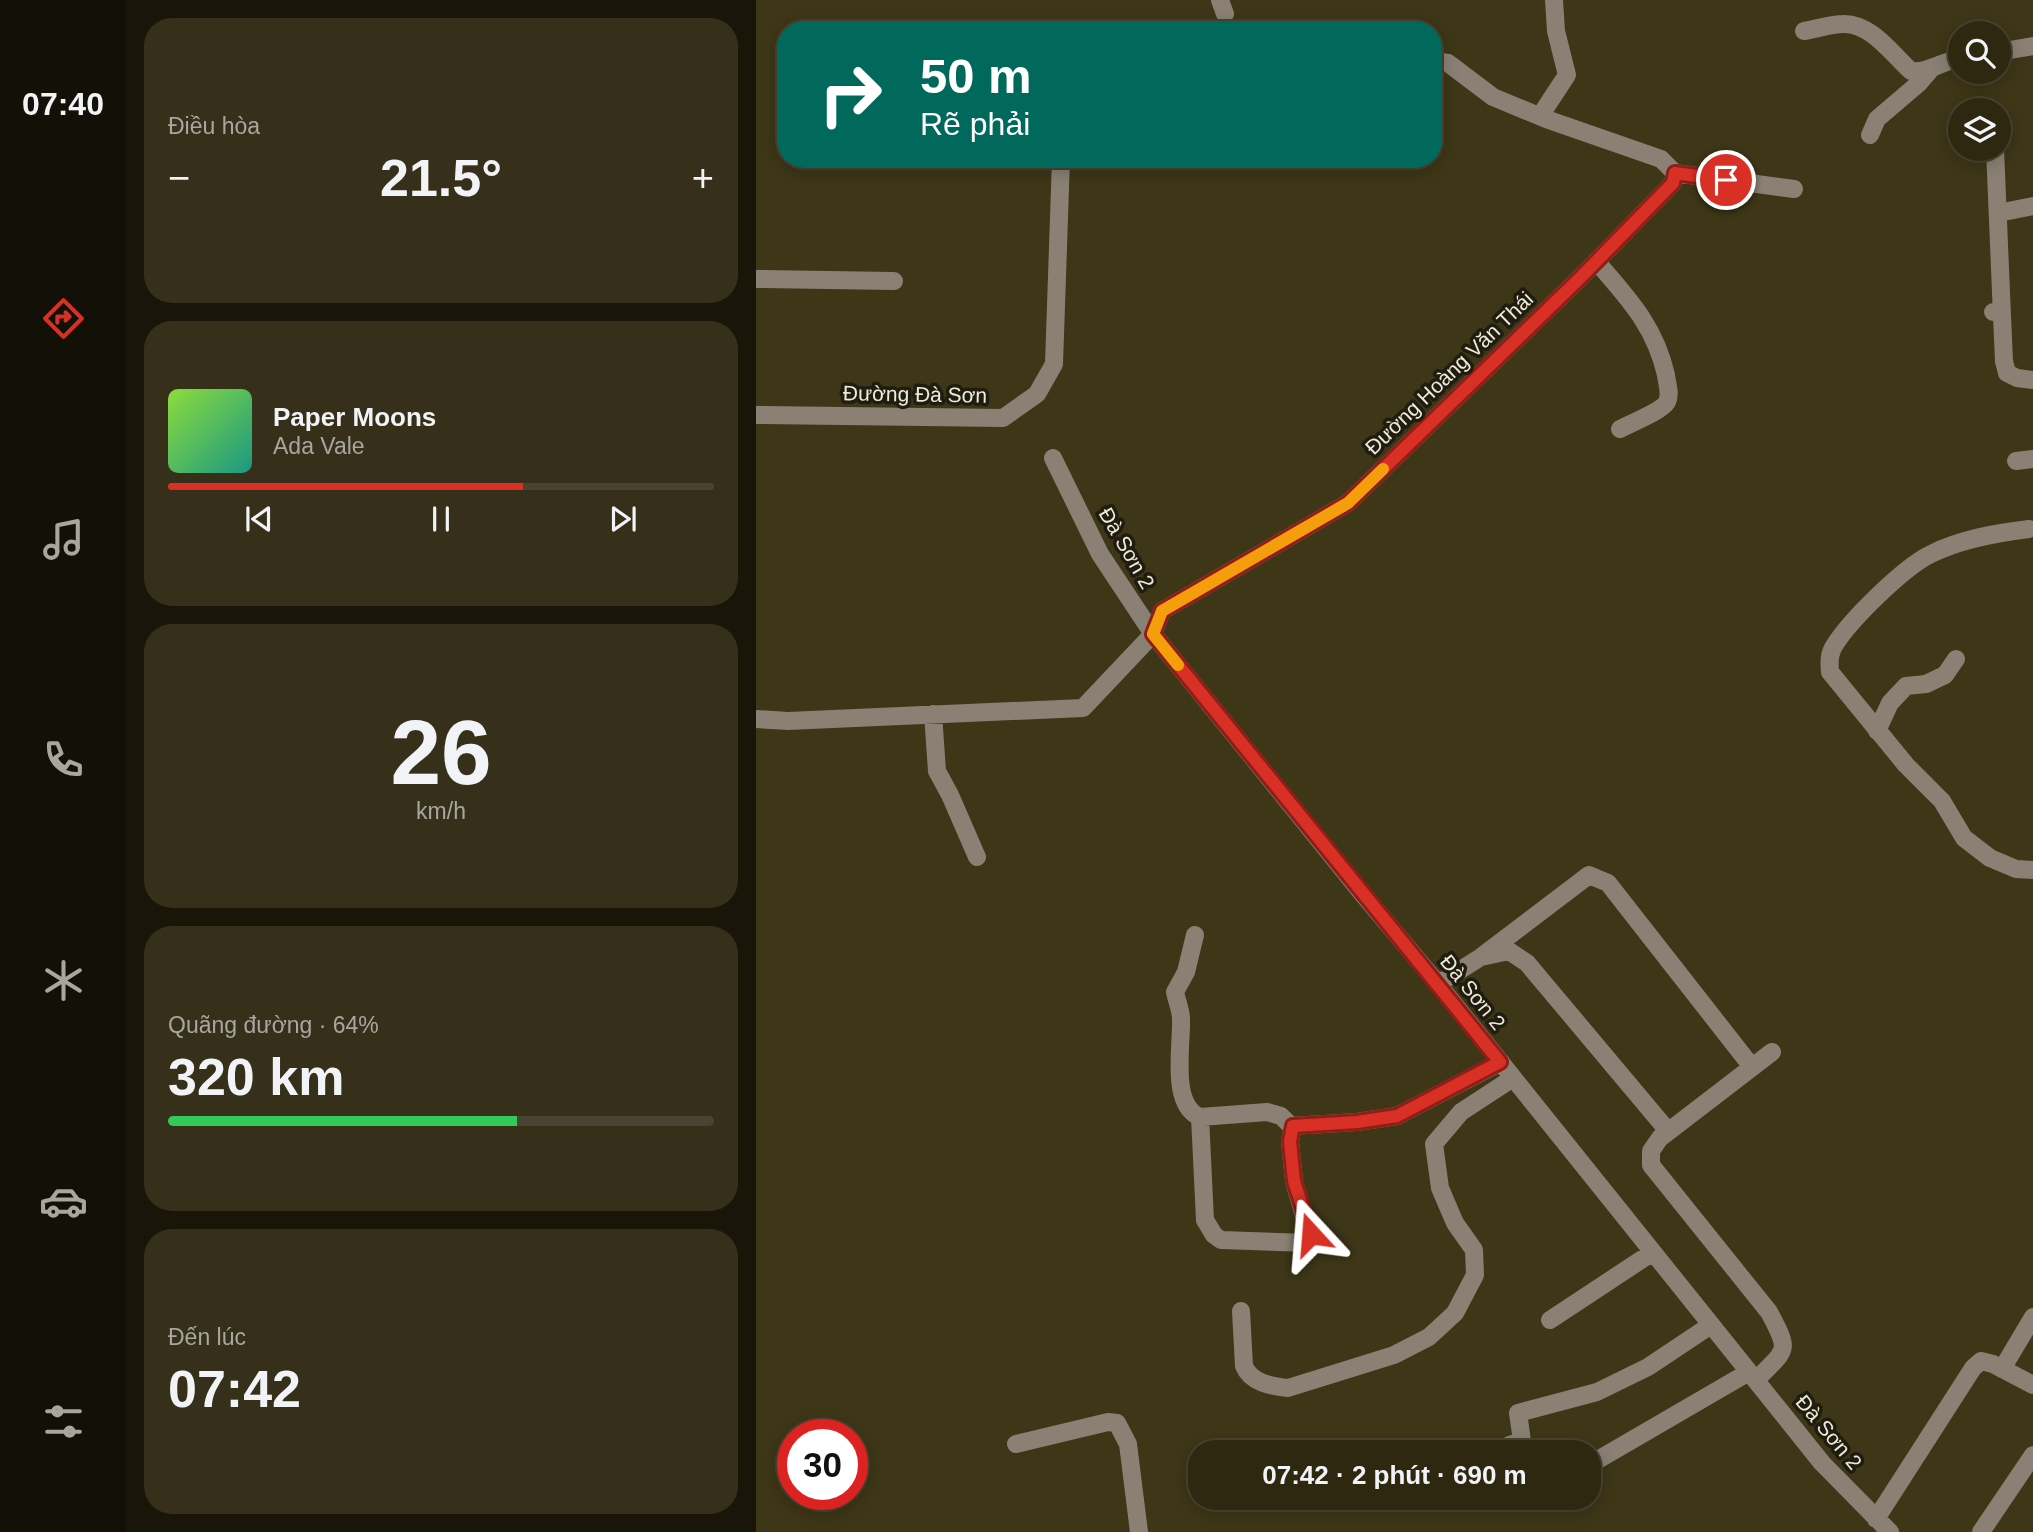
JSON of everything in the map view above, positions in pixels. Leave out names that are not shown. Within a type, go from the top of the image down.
[{"type":"street","points":[[1546,119],[1544,110],[1567,75],[1556,31],[1554,0]]},
{"type":"street","points":[[1804,31],[1842,24],[1857,25],[1869,32],[1911,71],[1931,69]]},
{"type":"street","points":[[2011,50],[2033,46]]},
{"type":"street","points":[[1870,135],[1877,119],[1918,84],[1931,69],[1948,60]]},
{"type":"street","points":[[1442,62],[1448,63],[1484,92],[1546,119],[1661,159],[1675,173],[1794,189]]},
{"type":"street","points":[[1995,161],[1996,314],[2007,373],[2017,378],[2033,380]]},
{"type":"street","name":"Đường Đà Sơn","points":[[756,415],[1003,418],[1037,394],[1054,364],[1061,168]]},
{"type":"street","name":"Đường Hoàng Văn Thái","points":[[1153,634],[1162,611],[1348,503],[1596,261],[1673,183],[1675,173]]},
{"type":"street","points":[[1997,213],[2033,206]]},
{"type":"street","points":[[1596,261],[1628,298],[1653,334],[1669,390],[1668,400],[1663,406],[1620,429]]},
{"type":"street","points":[[756,279],[894,281]]},
{"type":"street","name":"Đà Sơn 2","points":[[1053,458],[1100,554],[1153,634],[1822,1463],[1883,1526]]},
{"type":"street","points":[[2029,529],[1984,536],[1930,555],[1892,583],[1834,646],[1829,660],[1830,672],[1923,785],[1942,801],[1964,838],[1990,858],[2016,869],[2033,870]]},
{"type":"street","points":[[756,719],[788,721],[1083,708],[1153,634]]},
{"type":"street","points":[[1877,731],[1890,703],[1906,686],[1926,684],[1945,675],[1956,659]]},
{"type":"street","points":[[933,714],[937,771],[976,857]]},
{"type":"street","points":[[1438,984],[1481,957],[1589,875],[1608,883],[1752,1067]]},
{"type":"street","points":[[1195,935],[1186,972],[1175,992],[1181,1016],[1181,1090],[1188,1109],[1200,1117],[1267,1112],[1281,1116],[1293,1126],[1357,1122],[1397,1116],[1500,1062]]},
{"type":"street","points":[[1481,957],[1509,951],[1527,963],[1668,1131]]},
{"type":"street","points":[[1601,1458],[1753,1376],[1782,1353],[1784,1340],[1769,1312],[1651,1164],[1651,1151],[1668,1131],[1772,1052]]},
{"type":"street","points":[[1241,1311],[1243,1356],[1247,1374],[1277,1387],[1288,1388],[1394,1355],[1429,1338],[1455,1312],[1475,1275],[1474,1250],[1455,1223],[1440,1188],[1434,1144],[1461,1112],[1513,1078]]},
{"type":"street","points":[[1200,1117],[1205,1220],[1214,1235],[1221,1240],[1309,1243],[1311,1240],[1294,1181],[1290,1141],[1293,1126]]},
{"type":"street","points":[[1550,1320],[1653,1252]]},
{"type":"street","points":[[2002,1368],[2033,1317]]},
{"type":"street","points":[[1522,1440],[1518,1413],[1597,1392],[1648,1367],[1711,1325]]},
{"type":"street","points":[[1883,1526],[1973,1368],[1981,1361],[2002,1368],[2033,1385]]},
{"type":"street","points":[[1016,1444],[1108,1422],[1117,1423],[1128,1444],[1139,1532]]},
{"type":"street","points":[[1981,1532],[2033,1455]]},
{"type":"slow traffic","points":[[1178,665],[1153,634],[1162,611],[1348,503],[1383,469]]},
{"type":"route","points":[[1311,1234],[1294,1181],[1290,1151],[1293,1126],[1357,1122],[1397,1116],[1500,1062],[1153,634],[1162,611],[1348,503],[1581,277],[1673,183],[1675,173],[1726,180]]}]
